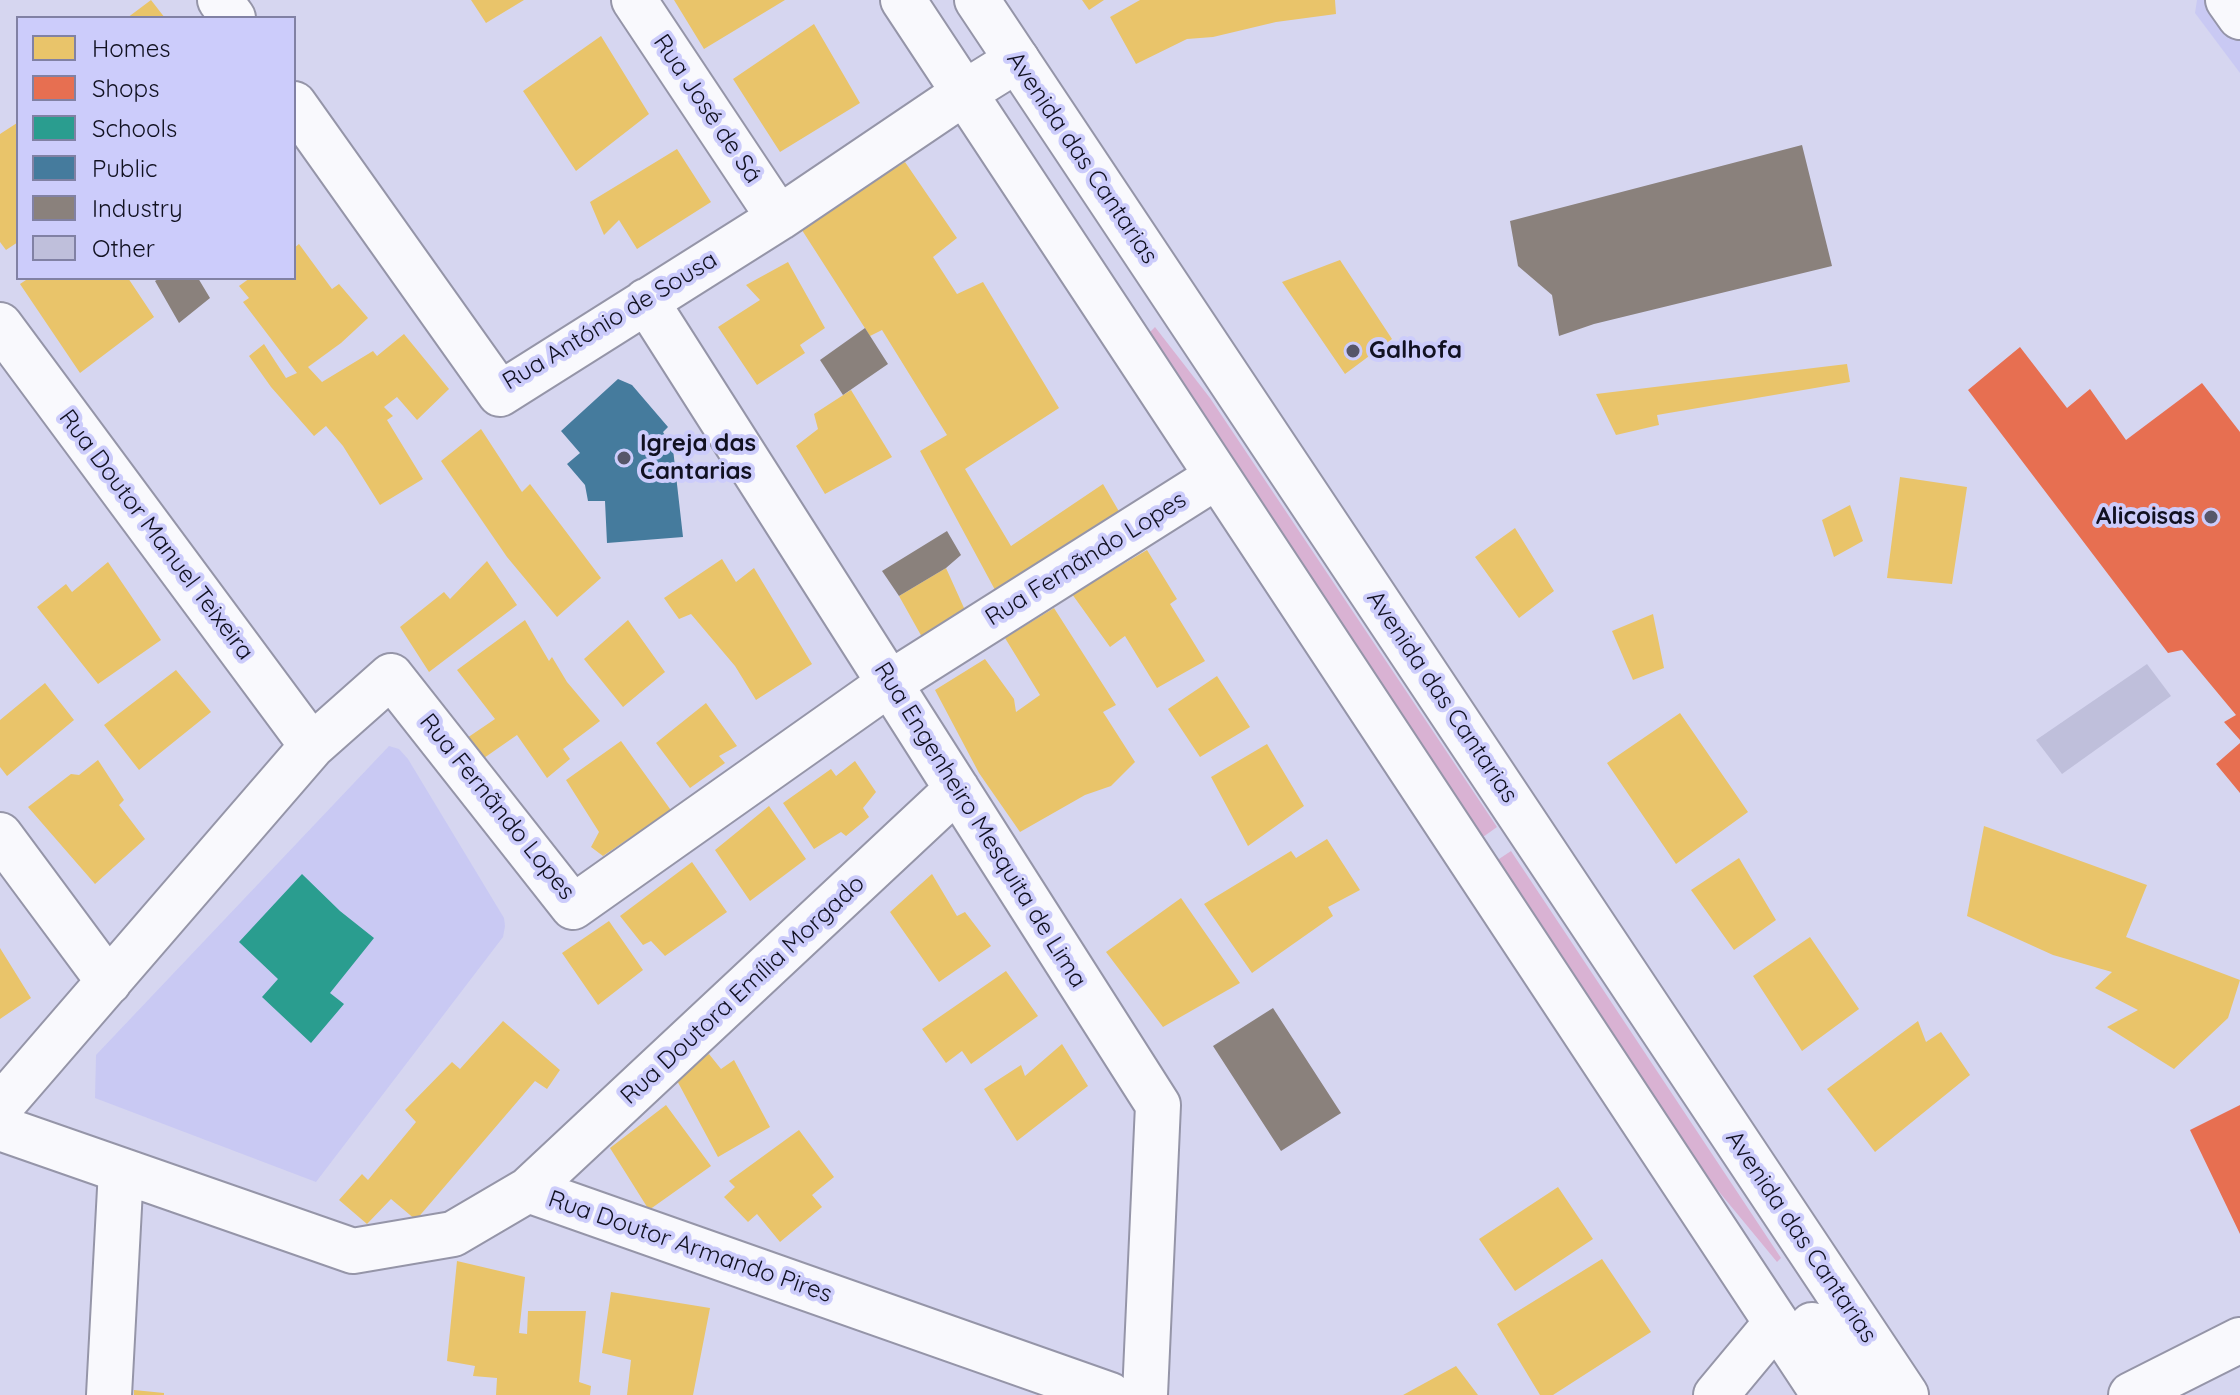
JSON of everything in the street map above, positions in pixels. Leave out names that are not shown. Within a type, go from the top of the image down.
[{"type":"street","name":"Rua José de Sá","points":[[634,0],[779,218]]},
{"type":"street","points":[[903,0],[1824,1395]]},
{"type":"street","name":"Avenida das Cantarias","points":[[977,0],[1906,1395]]},
{"type":"street","points":[[2228,0],[2240,17]]},
{"type":"street","name":"Rua António de Sousa","points":[[296,107],[500,394],[779,218],[1017,60]]},
{"type":"street","name":"Rua Engenheiro Mesquita de Lima","points":[[646,301],[1158,1105],[1145,1395]]},
{"type":"street","name":"Rua Doutor Manuel Teixeira","points":[[0,325],[312,746]]},
{"type":"street","name":"Rua Fernãndo Lopes","points":[[0,1107],[312,746],[391,676],[573,907],[890,683],[1216,477]]},
{"type":"street","name":"Rua Doutora Emília Morgado","points":[[528,1190],[957,789]]},
{"type":"street","points":[[0,835],[109,982]]},
{"type":"street","name":"Rua Doutor Armando Pires","points":[[0,1128],[353,1251],[453,1234],[528,1190],[1110,1395]]},
{"type":"street","points":[[109,1395],[121,1170]]},
{"type":"street","points":[[1714,1229],[1788,1290],[1862,1395]]},
{"type":"street","points":[[1716,1395],[1776,1323]]},
{"type":"street","points":[[2131,1395],[2240,1340]]},
{"type":"shaded area","points":[[2197,0],[2240,0],[2240,73],[2195,13]]},
{"type":"shaded area","points":[[1155,327],[1210,398],[1497,827],[1483,837],[1149,333]]},
{"type":"shaded area","points":[[389,746],[399,749],[408,759],[504,918],[505,926],[503,937],[316,1182],[95,1098],[96,1055]]},
{"type":"shaded area","points":[[1511,851],[1781,1258],[1777,1262],[1706,1176],[1496,861]]},
{"type":"building: Homes","points":[[151,0],[163,16],[130,16]]},
{"type":"building: Homes","points":[[471,0],[524,0],[486,23]]},
{"type":"building: Homes","points":[[674,0],[785,0],[704,49]]},
{"type":"building: Homes","points":[[1082,0],[1104,0],[1089,10]]},
{"type":"building: Homes","points":[[1140,0],[1335,0],[1336,14],[1187,39],[1136,64],[1110,17]]},
{"type":"building: Homes","points":[[814,24],[860,103],[780,152],[733,79]]},
{"type":"building: Homes","points":[[601,36],[649,114],[576,171],[523,91]]},
{"type":"building: Homes","points":[[16,124],[16,243],[6,250],[0,242],[0,134]]},
{"type":"building: Homes","points":[[677,149],[711,202],[637,249],[619,220],[604,235],[590,202]]},
{"type":"building: Homes","points":[[905,162],[957,238],[933,257],[957,294],[983,282],[1059,408],[965,469],[1011,546],[1103,484],[1124,520],[1001,601],[920,451],[947,435],[882,330],[870,336],[800,227]]},
{"type":"building: Homes","points":[[299,244],[332,289],[339,284],[368,318],[308,367],[322,382],[373,351],[377,356],[404,334],[449,389],[417,420],[397,397],[384,407],[393,416],[387,420],[423,479],[380,505],[343,446],[326,426],[314,436],[271,387],[249,356],[264,344],[286,378],[297,373],[243,302],[249,298],[239,286],[247,280],[296,280],[296,246]]},
{"type":"building: Homes","points":[[1340,260],[1392,339],[1345,374],[1282,282]]},
{"type":"building: Homes","points":[[788,262],[825,328],[800,345],[805,353],[757,385],[718,327],[760,300],[746,285]]},
{"type":"building: Homes","points":[[26,280],[129,280],[154,317],[80,373],[20,284]]},
{"type":"building: Homes","points":[[1847,364],[1850,382],[1657,415],[1659,425],[1616,435],[1596,394]]},
{"type":"building: Homes","points":[[851,390],[892,457],[825,494],[796,446],[818,429],[814,414]]},
{"type":"building: Homes","points":[[481,429],[522,492],[530,484],[601,578],[557,617],[507,557],[441,461]]},
{"type":"building: Homes","points":[[1900,477],[1967,487],[1952,584],[1887,578]]},
{"type":"building: Homes","points":[[1850,505],[1863,541],[1834,557],[1822,520]]},
{"type":"building: Homes","points":[[1515,528],[1554,591],[1519,618],[1475,557]]},
{"type":"building: Homes","points":[[1147,550],[1177,599],[1170,604],[1205,661],[1157,688],[1125,636],[1110,647],[1072,594]]},
{"type":"building: Homes","points":[[722,559],[736,582],[754,568],[812,664],[756,700],[735,666],[691,614],[679,619],[664,598]]},
{"type":"building: Homes","points":[[487,561],[517,605],[429,672],[400,627],[444,592],[450,599]]},
{"type":"building: Homes","points":[[108,562],[161,640],[98,684],[37,607],[66,584],[72,592]]},
{"type":"building: Homes","points":[[946,568],[969,619],[927,646],[899,596]]},
{"type":"building: Homes","points":[[1054,608],[1116,705],[1103,712],[1135,762],[1111,786],[1085,795],[1020,832],[979,773],[935,690],[985,659],[1014,699],[1016,712],[1040,695],[1005,638]]},
{"type":"building: Homes","points":[[1653,614],[1664,668],[1633,680],[1612,631]]},
{"type":"building: Homes","points":[[525,620],[549,661],[552,657],[567,682],[600,721],[563,749],[570,759],[547,778],[517,735],[484,758],[467,738],[495,719],[457,670]]},
{"type":"building: Homes","points":[[628,620],[665,672],[623,707],[584,659]]},
{"type":"building: Homes","points":[[176,670],[211,712],[139,770],[104,725]]},
{"type":"building: Homes","points":[[1217,676],[1250,727],[1200,757],[1168,709]]},
{"type":"building: Homes","points":[[45,683],[74,720],[7,776],[0,767],[0,720]]},
{"type":"building: Homes","points":[[706,703],[737,746],[719,756],[725,763],[690,788],[656,743]]},
{"type":"building: Homes","points":[[1680,713],[1748,812],[1676,864],[1607,763]]},
{"type":"building: Homes","points":[[621,741],[678,820],[649,844],[637,833],[603,856],[591,847],[599,832],[566,780]]},
{"type":"building: Homes","points":[[1267,744],[1304,806],[1248,846],[1211,777]]},
{"type":"building: Homes","points":[[98,760],[124,800],[119,805],[145,839],[95,884],[28,807],[71,774],[79,775]]},
{"type":"building: Homes","points":[[855,761],[876,792],[863,808],[869,817],[846,836],[841,832],[814,849],[783,803],[831,769],[836,776]]},
{"type":"building: Homes","points":[[769,806],[806,859],[750,901],[715,850]]},
{"type":"building: Homes","points":[[1984,826],[2147,885],[2126,937],[2240,980],[2228,1018],[2174,1069],[2107,1027],[2138,1010],[2095,988],[2112,972],[2053,955],[1967,916]]},
{"type":"building: Homes","points":[[1327,839],[1360,890],[1328,907],[1333,916],[1252,973],[1204,904],[1291,851],[1296,858]]},
{"type":"building: Homes","points":[[1739,858],[1776,920],[1734,950],[1691,890]]},
{"type":"building: Homes","points":[[692,862],[727,912],[665,956],[651,941],[643,945],[620,916]]},
{"type":"building: Homes","points":[[932,874],[957,916],[965,912],[991,946],[939,982],[890,912]]},
{"type":"building: Homes","points":[[1181,898],[1240,983],[1163,1027],[1106,952]]},
{"type":"building: Homes","points":[[609,921],[643,970],[598,1005],[562,953]]},
{"type":"building: Homes","points":[[1810,937],[1859,1009],[1802,1051],[1753,976]]},
{"type":"building: Homes","points":[[0,948],[31,998],[0,1019]]},
{"type":"building: Homes","points":[[1006,971],[1038,1016],[971,1064],[962,1051],[946,1063],[922,1029]]},
{"type":"building: Homes","points":[[503,1021],[560,1070],[547,1089],[535,1081],[416,1220],[391,1199],[367,1224],[339,1200],[362,1174],[368,1180],[416,1122],[405,1110],[452,1062],[460,1069]]},
{"type":"building: Homes","points":[[1918,1021],[1926,1042],[1941,1032],[1970,1075],[1875,1152],[1827,1089]]},
{"type":"building: Homes","points":[[1062,1044],[1088,1086],[1017,1141],[984,1089],[1021,1065],[1025,1076]]},
{"type":"building: Homes","points":[[709,1054],[721,1069],[734,1060],[770,1127],[718,1157],[674,1075]]},
{"type":"building: Homes","points":[[666,1105],[711,1166],[649,1210],[610,1148]]},
{"type":"building: Homes","points":[[799,1130],[834,1177],[812,1195],[822,1207],[780,1242],[757,1214],[748,1222],[724,1197],[735,1187],[729,1181]]},
{"type":"building: Homes","points":[[1558,1187],[1593,1239],[1515,1291],[1479,1239]]},
{"type":"building: Homes","points":[[1602,1259],[1651,1332],[1553,1395],[1540,1395],[1497,1324]]},
{"type":"building: Homes","points":[[457,1261],[525,1277],[519,1333],[527,1334],[528,1311],[586,1311],[579,1382],[591,1386],[590,1395],[496,1395],[497,1378],[473,1376],[475,1366],[447,1361]]},
{"type":"building: Homes","points":[[611,1292],[710,1308],[693,1395],[627,1395],[631,1360],[602,1353]]},
{"type":"building: Homes","points":[[1456,1366],[1478,1395],[1403,1395]]},
{"type":"building: Homes","points":[[134,1390],[164,1393],[164,1395],[134,1395]]},
{"type":"building: Shops","points":[[2020,347],[2067,408],[2090,389],[2126,440],[2202,383],[2240,432],[2240,740],[2224,722],[2236,715],[2182,650],[2168,653],[1968,390]]},
{"type":"building: Shops","points":[[2240,743],[2240,793],[2216,764]]},
{"type":"building: Shops","points":[[2240,1105],[2240,1234],[2190,1130]]},
{"type":"building: Schools","points":[[302,874],[340,911],[374,938],[330,993],[344,1004],[311,1043],[262,997],[278,979],[239,942]]},
{"type":"building: Public","name":"Igreja das Cantarias","points":[[618,379],[632,385],[668,427],[663,432],[673,449],[683,537],[607,543],[605,501],[588,501],[585,485],[567,464],[580,453],[561,431]]},
{"type":"building: Industry","points":[[1802,145],[1832,266],[1594,324],[1559,336],[1552,295],[1518,266],[1510,221]]},
{"type":"building: Industry","points":[[199,280],[210,298],[179,323],[155,281]]},
{"type":"building: Industry","points":[[865,328],[888,364],[843,395],[820,360]]},
{"type":"building: Industry","points":[[947,531],[961,555],[946,568],[899,596],[882,571]]},
{"type":"building: Industry","points":[[1273,1008],[1341,1113],[1281,1151],[1213,1046]]},
{"type":"building: Other","points":[[2147,664],[2171,696],[2062,774],[2036,740]]},
{"type":"place","name":"Galhofa","points":[[1353,351]]},
{"type":"place","name":"Igreja das Cantarias","points":[[624,458]]},
{"type":"place","name":"Alicoisas","points":[[2211,517]]}]
